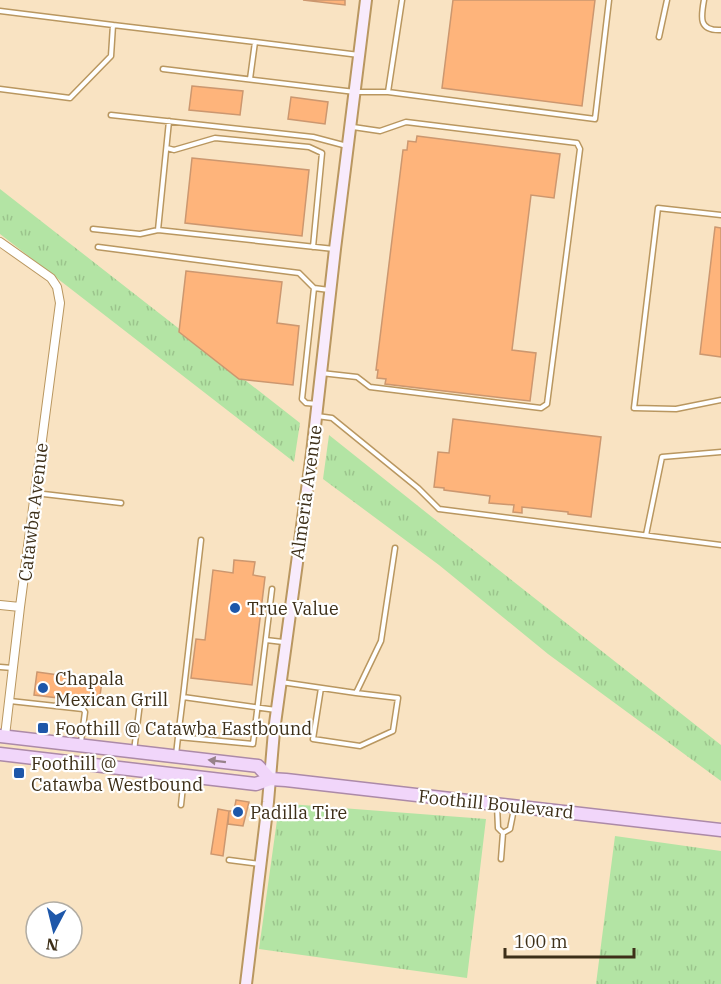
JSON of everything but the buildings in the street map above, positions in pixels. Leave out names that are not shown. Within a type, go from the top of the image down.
[{"type":"main road","name":"Foothill Boulevard","points":[[3,736],[258,766],[270,779]]},
{"type":"main road","name":"Foothill Boulevard","points":[[0,753],[255,784],[270,779],[721,830]]},
{"type":"street","name":"Almeria Avenue","points":[[246,984],[276,710],[312,453],[366,0]]},
{"type":"street","name":"Catawba Avenue","points":[[0,242],[51,278],[57,287],[60,303],[3,736]]},
{"type":"street","points":[[0,605],[20,607]]},
{"type":"lane","points":[[388,92],[402,0]]},
{"type":"lane","points":[[163,69],[355,92],[388,92],[594,119],[609,0]]},
{"type":"lane","points":[[659,37],[667,0]]},
{"type":"lane","points":[[704,0],[702,22],[710,29],[721,30]]},
{"type":"lane","points":[[0,11],[360,55]]},
{"type":"lane","points":[[0,89],[70,98],[111,56],[113,26]]},
{"type":"lane","points":[[250,79],[255,42]]},
{"type":"lane","points":[[111,115],[313,137],[348,146]]},
{"type":"lane","points":[[159,230],[169,121]]},
{"type":"lane","points":[[321,373],[357,377],[370,387],[541,408],[547,404],[580,149],[577,143],[406,122],[380,131],[350,127]]},
{"type":"lane","points":[[166,148],[174,150],[215,138],[309,147],[322,153],[313,247]]},
{"type":"lane","points":[[721,215],[658,208],[634,408],[676,409],[721,400]]},
{"type":"lane","points":[[93,229],[140,234],[159,230],[335,249]]},
{"type":"lane","points":[[98,247],[299,273],[314,288],[330,290]]},
{"type":"lane","points":[[314,288],[302,399],[316,410],[332,418],[418,488],[439,509],[721,545]]},
{"type":"lane","points":[[646,535],[662,456],[721,452]]},
{"type":"lane","points":[[35,493],[121,503]]},
{"type":"lane","points":[[176,756],[201,540]]},
{"type":"lane","points":[[356,693],[381,641],[395,548]]},
{"type":"lane","points":[[178,737],[253,744],[272,589]]},
{"type":"lane","points":[[266,640],[285,642]]},
{"type":"lane","points":[[0,667],[13,668]]},
{"type":"lane","points":[[280,682],[398,698],[393,731],[360,747],[313,739],[321,688]]},
{"type":"lane","points":[[134,751],[141,695]]},
{"type":"lane","points":[[183,698],[276,710]]},
{"type":"lane","points":[[9,701],[83,709],[85,712],[81,746]]},
{"type":"lane","points":[[181,805],[184,776]]},
{"type":"lane","points":[[497,804],[498,828],[503,833],[501,859]]},
{"type":"lane","points":[[503,833],[510,829],[514,806]]},
{"type":"lane","points":[[229,860],[260,864]]},
{"type":"green space","points":[[0,189],[300,423],[294,462],[0,234]]},
{"type":"green space","points":[[329,435],[721,745],[721,781],[548,654],[439,565],[323,479]]},
{"type":"green space","points":[[289,804],[486,819],[467,978],[259,949],[278,813]]},
{"type":"green space","points":[[615,836],[721,851],[721,984],[596,984]]},
{"type":"place","name":"True Value","points":[[235,608]]},
{"type":"place","name":"Chapala Mexican Grill","points":[[43,688]]},
{"type":"place","name":"Foothill @ Catawba Eastbound","points":[[43,728]]},
{"type":"place","name":"Foothill @ Catawba Westbound","points":[[19,773]]},
{"type":"place","name":"Padilla Tire","points":[[238,812]]}]
